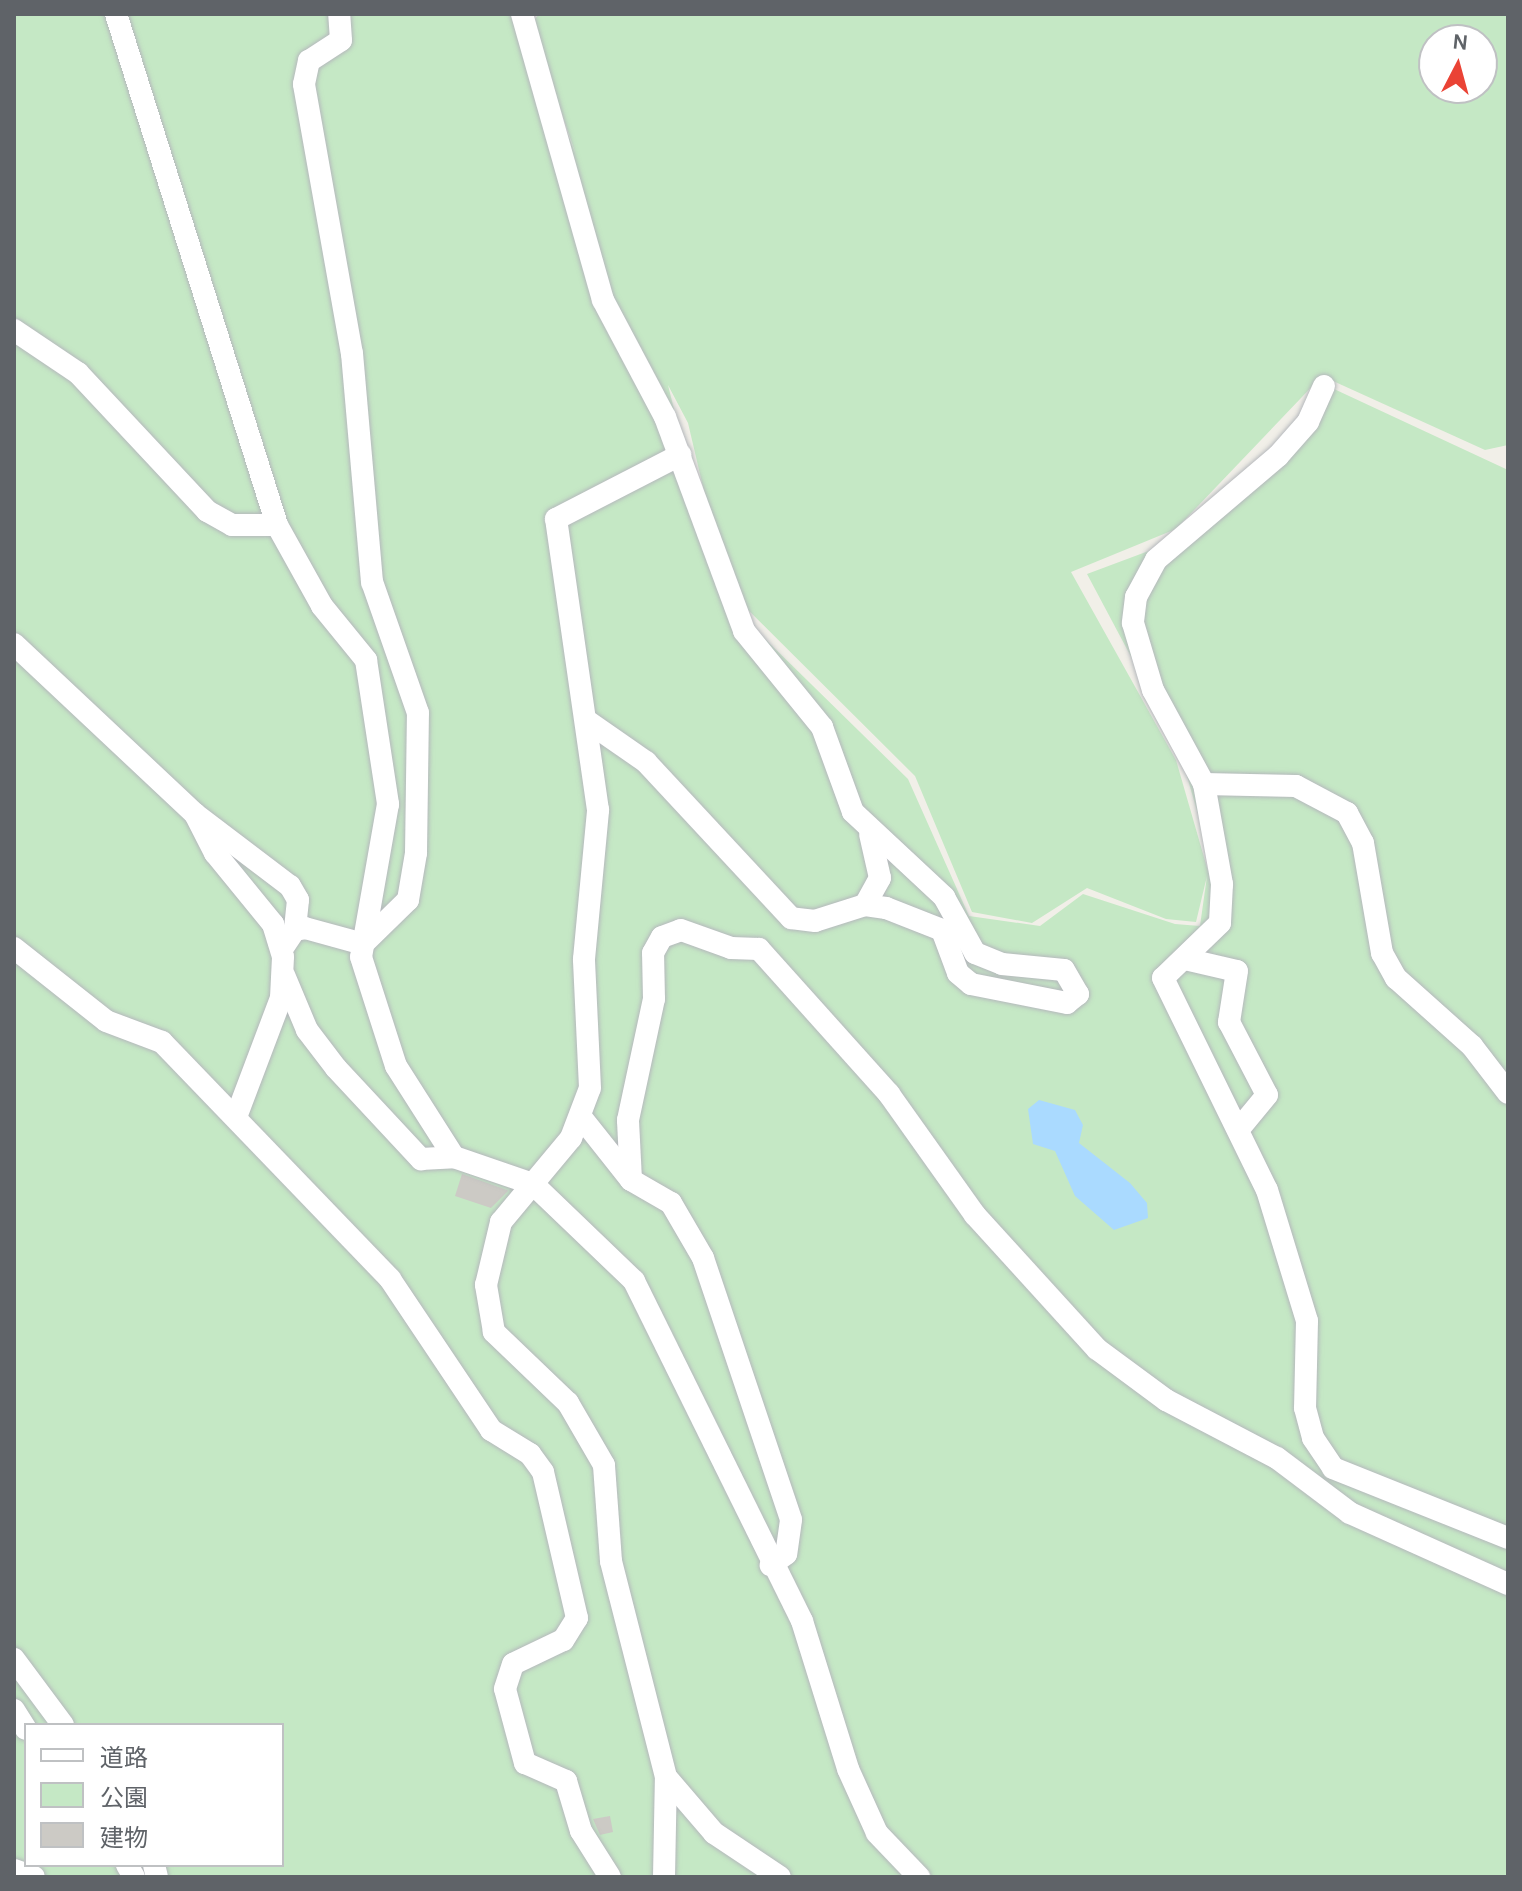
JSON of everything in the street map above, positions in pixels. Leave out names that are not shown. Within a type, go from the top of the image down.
[{"type":"lane","points":[[116,14],[277,525],[322,606],[366,660],[379,716],[388,804],[363,944],[396,1066],[454,1157]]},
{"type":"lane","points":[[339,14],[341,40],[304,70],[307,120],[352,354],[372,582],[418,713],[413,889],[363,944]]},
{"type":"lane","points":[[522,14],[603,300],[680,455],[725,594],[744,631],[822,727],[853,812],[870,833],[926,880],[955,910],[975,953],[1002,964],[1064,970],[1077,985],[1074,1000],[971,984],[958,973],[942,930],[865,905],[815,921],[791,918],[646,762],[587,721]]},
{"type":"lane","points":[[14,330],[78,373],[207,511],[232,525],[277,525]]},
{"type":"lane","points":[[1324,386],[1308,422],[1278,456],[1156,560],[1136,597],[1133,623],[1153,690],[1204,784],[1222,884],[1220,923],[1185,959],[1169,967],[1165,988],[1267,1190],[1307,1321],[1305,1408],[1313,1438],[1333,1468],[1508,1538]]},
{"type":"lane","points":[[664,1877],[666,1777],[611,1561],[604,1465],[586,1427],[515,1356],[487,1309],[491,1244],[581,1117],[590,1088],[584,959],[598,810],[556,519],[680,455]]},
{"type":"lane","points":[[14,644],[195,814],[290,886],[298,900],[295,930],[282,949]]},
{"type":"lane","points":[[1204,784],[1296,786],[1347,813],[1363,843],[1382,953],[1396,978],[1472,1046],[1508,1093]]},
{"type":"lane","points":[[195,814],[215,853],[273,924],[282,949],[284,975],[307,1030],[357,1091],[421,1159],[454,1157],[533,1184],[634,1281],[771,1565],[802,1621],[848,1769],[877,1833],[919,1877]]},
{"type":"lane","points":[[865,905],[877,883],[880,863],[870,833]]},
{"type":"lane","points":[[877,883],[926,880]]},
{"type":"lane","points":[[295,930],[363,944]]},
{"type":"lane","points":[[631,1180],[628,1120],[654,999],[653,953],[662,937],[681,930],[731,948],[759,949],[889,1094],[975,1215],[1097,1349],[1166,1400],[1277,1458],[1350,1513],[1508,1584]]},
{"type":"lane","points":[[14,948],[106,1021],[153,1034],[390,1279],[491,1430],[530,1454],[543,1472],[577,1618],[563,1640],[513,1664],[505,1689],[525,1763],[566,1781],[581,1831],[610,1877]]},
{"type":"lane","points":[[1185,959],[1237,971],[1229,1022],[1267,1095],[1238,1130]]},
{"type":"lane","points":[[236,1117],[284,975]]},
{"type":"lane","points":[[581,1117],[631,1180],[671,1203],[719,1302],[791,1520],[786,1554],[771,1565]]},
{"type":"lane","points":[[14,1659],[62,1723]]},
{"type":"lane","points":[[666,1777],[714,1833],[780,1877]]},
{"type":"lane","points":[[14,1870],[34,1877]]},
{"type":"green space","points":[[14,14],[531,14],[524,23],[576,155],[531,24],[539,14],[1508,14],[1508,445],[1485,450],[1322,376],[1176,529],[1071,572],[1176,760],[1208,871],[1210,856],[1178,745],[1087,574],[1178,540],[1334,389],[1508,470],[1508,1877],[14,1877]],"holes":[[[668,385],[688,423],[727,589],[915,776],[972,912],[1032,923],[1087,888],[1166,919],[1196,922],[1207,876],[1200,926],[1175,924],[1083,894],[1040,926],[969,916],[908,779],[720,595]]]},
{"type":"water","points":[[1039,1100],[1075,1110],[1083,1125],[1079,1143],[1130,1183],[1147,1203],[1148,1218],[1114,1230],[1075,1196],[1055,1151],[1033,1144],[1028,1109]]},
{"type":"building","points":[[462,1174],[508,1191],[491,1208],[455,1196]]},
{"type":"building","points":[[610,1816],[613,1832],[600,1835],[593,1819]]}]
